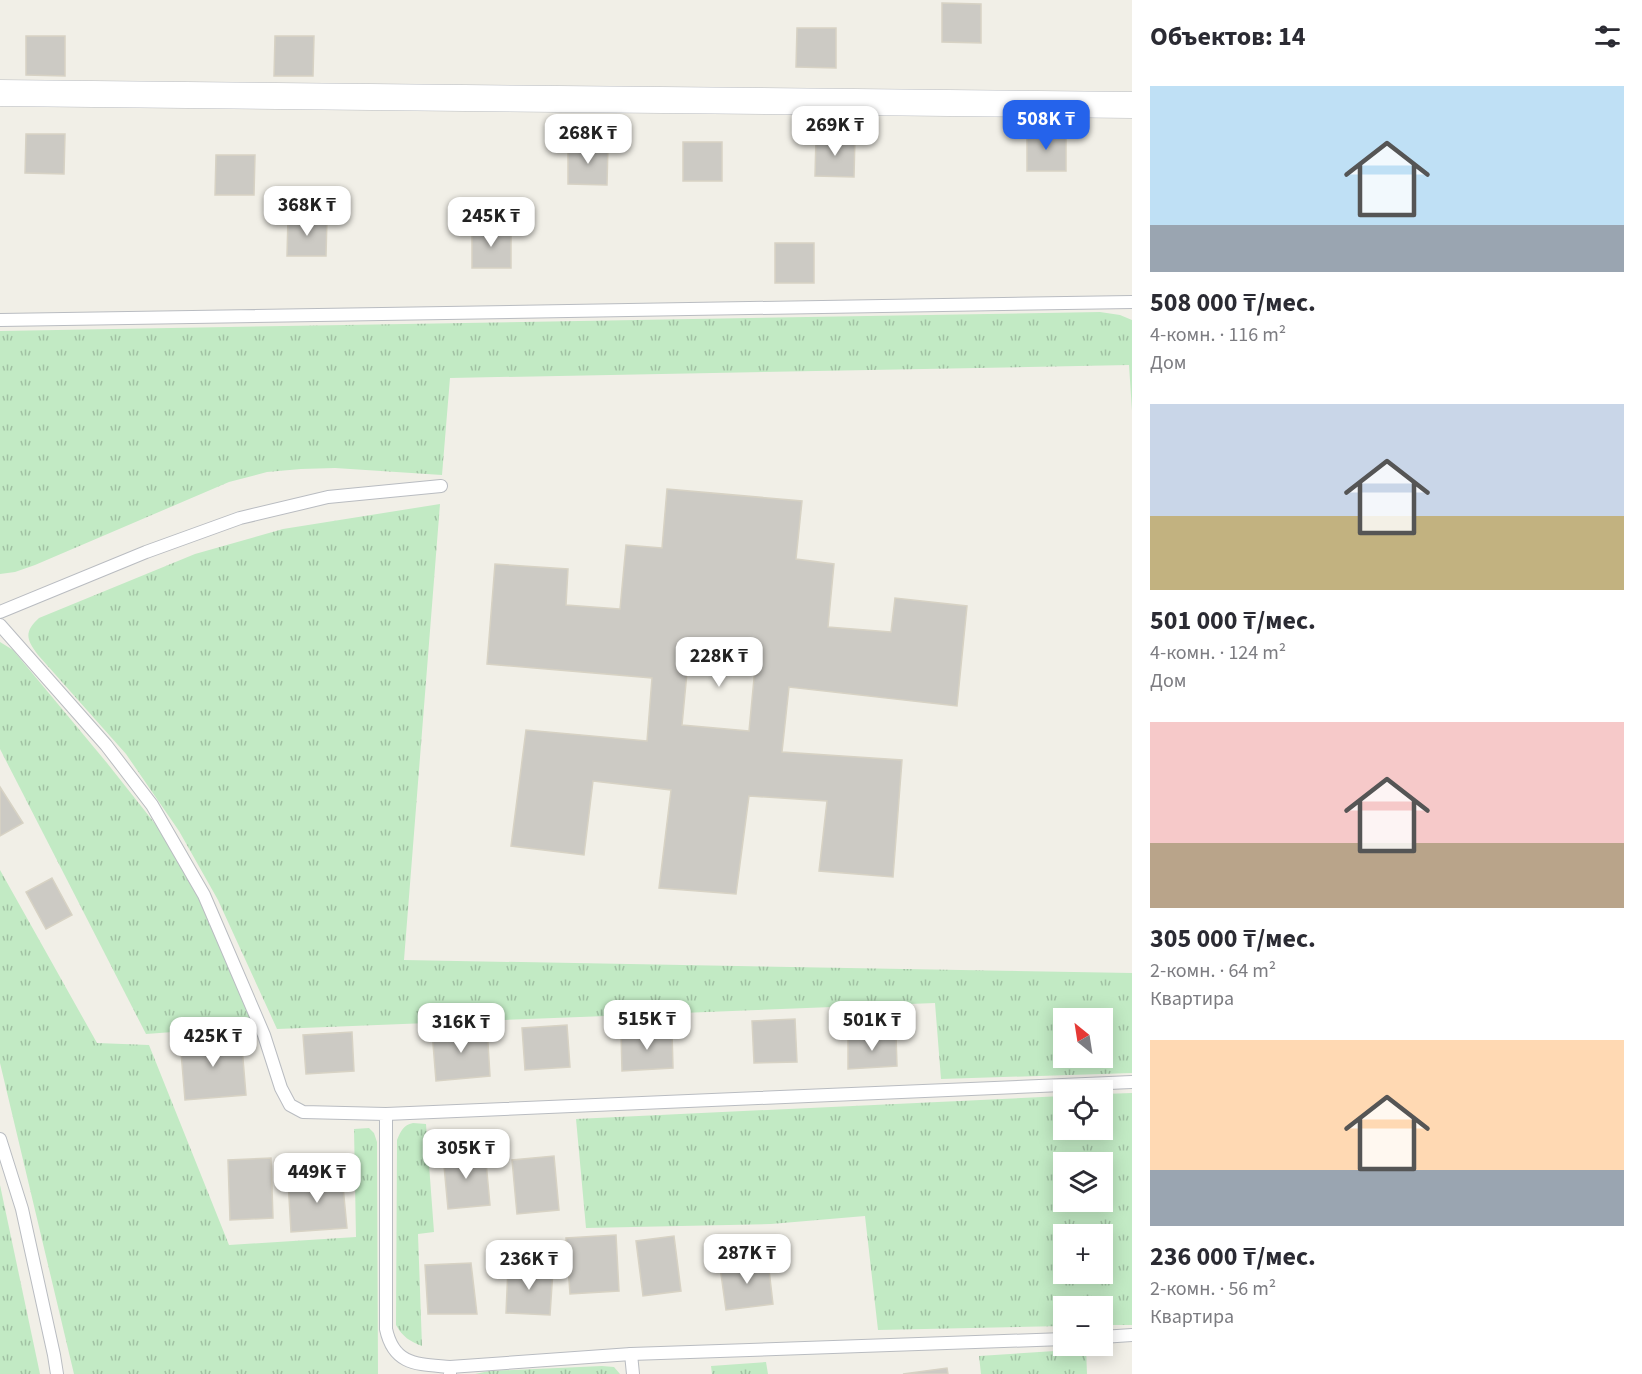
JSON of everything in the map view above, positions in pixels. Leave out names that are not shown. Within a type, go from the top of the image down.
[{"type":"street","points":[[0,93],[1132,105]]},
{"type":"lane","points":[[0,320],[1132,302]]},
{"type":"lane","points":[[0,612],[146,552],[240,518],[328,497],[441,486]]},
{"type":"lane","points":[[0,626],[106,745],[152,805],[204,895],[264,1035],[281,1088],[290,1105],[303,1112],[386,1114],[1132,1082]]},
{"type":"lane","points":[[386,1114],[386,1329],[388,1341],[403,1359],[417,1364],[450,1370],[631,1354],[1053,1339]]},
{"type":"lane","points":[[0,1139],[22,1209],[57,1374]]},
{"type":"lane","points":[[1113,1336],[1132,1335]]},
{"type":"lane","points":[[631,1354],[633,1374]]},
{"type":"green space","points":[[1100,312],[1120,315],[1132,320],[1132,411],[1129,365],[450,378],[442,475],[335,468],[267,472],[229,482],[35,565],[0,574],[0,331]]},
{"type":"green space","points":[[440,504],[404,960],[1132,973],[1132,1073],[941,1079],[935,1003],[277,1029],[218,900],[179,831],[126,754],[38,655],[28,636],[31,627],[39,618],[195,554],[283,529]]},
{"type":"green space","points":[[0,642],[13,650],[160,830],[203,906],[254,1026],[146,1034],[0,749]]},
{"type":"green space","points":[[0,870],[97,1043],[149,1045],[229,1245],[356,1237],[354,1129],[369,1128],[374,1133],[377,1142],[378,1374],[74,1374],[0,1063]]},
{"type":"green space","points":[[1132,1093],[1132,1325],[1113,1325],[1113,1296],[1053,1296],[1053,1326],[878,1330],[865,1216],[771,1224],[586,1228],[576,1119],[1053,1096],[1053,1140],[1113,1140],[1113,1094]]},
{"type":"green space","points":[[413,1123],[426,1124],[434,1232],[418,1234],[422,1346],[407,1338],[396,1325],[397,1140],[401,1131]]},
{"type":"green space","points":[[0,1185],[40,1374],[0,1374]]},
{"type":"green space","points":[[1053,1351],[1053,1356],[1086,1356],[1087,1374],[981,1374],[979,1356]]},
{"type":"green space","points":[[766,1362],[768,1374],[712,1374],[711,1366]]},
{"type":"green space","points":[[614,1367],[620,1374],[475,1374],[489,1371]]},
{"type":"building","points":[[942,3],[981,4],[981,43],[942,42]]},
{"type":"building","points":[[797,28],[836,28],[836,68],[796,67]]},
{"type":"building","points":[[26,36],[65,36],[65,76],[26,75]]},
{"type":"building","points":[[275,36],[314,36],[313,76],[274,76]]},
{"type":"building","points":[[1027,131],[1066,131],[1066,171],[1027,171]]},
{"type":"building","points":[[26,134],[65,134],[64,174],[25,173]]},
{"type":"building","points":[[816,137],[855,137],[854,177],[815,176]]},
{"type":"building","points":[[683,142],[722,142],[722,181],[683,181]]},
{"type":"building","points":[[568,145],[608,145],[607,185],[568,184]]},
{"type":"building","points":[[216,155],[255,155],[254,195],[215,195]]},
{"type":"building","points":[[288,217],[327,217],[326,256],[287,256]]},
{"type":"building","points":[[472,228],[511,228],[511,268],[472,268]]},
{"type":"building","points":[[775,243],[814,243],[814,283],[775,283]]},
{"type":"building","points":[[667,489],[802,501],[796,559],[834,564],[828,627],[891,632],[895,598],[967,606],[957,706],[789,687],[782,752],[902,760],[893,877],[819,871],[827,801],[749,796],[736,894],[659,888],[671,790],[593,781],[584,855],[511,846],[526,730],[647,741],[652,678],[487,664],[495,564],[568,569],[566,605],[620,609],[626,545],[662,548]],"holes":[[[688,662],[755,668],[749,731],[682,725]]]},
{"type":"building","points":[[0,787],[23,823],[0,836]]},
{"type":"building","points":[[52,878],[72,915],[46,929],[26,892]]},
{"type":"building","points":[[795,1019],[797,1062],[754,1063],[752,1021]]},
{"type":"building","points":[[567,1025],[570,1067],[525,1070],[522,1028]]},
{"type":"building","points":[[487,1027],[490,1076],[436,1081],[432,1031]]},
{"type":"building","points":[[672,1031],[673,1068],[622,1071],[621,1033]]},
{"type":"building","points":[[352,1032],[354,1071],[306,1074],[303,1035]]},
{"type":"building","points":[[241,1035],[246,1095],[185,1100],[180,1040]]},
{"type":"building","points":[[896,1035],[897,1066],[848,1069],[848,1038]]},
{"type":"building","points":[[485,1151],[490,1205],[448,1209],[443,1155]]},
{"type":"building","points":[[554,1156],[559,1210],[517,1214],[512,1160]]},
{"type":"building","points":[[271,1158],[273,1218],[230,1220],[228,1160]]},
{"type":"building","points":[[342,1176],[347,1228],[291,1232],[288,1180]]},
{"type":"building","points":[[616,1235],[619,1291],[570,1294],[566,1238]]},
{"type":"building","points":[[674,1236],[681,1291],[643,1296],[636,1241]]},
{"type":"building","points":[[768,1261],[773,1304],[726,1310],[720,1267]]},
{"type":"building","points":[[471,1263],[477,1314],[428,1314],[425,1265]]},
{"type":"building","points":[[508,1268],[553,1270],[550,1315],[506,1313]]},
{"type":"building","points":[[947,1368],[948,1374],[903,1374]]}]
